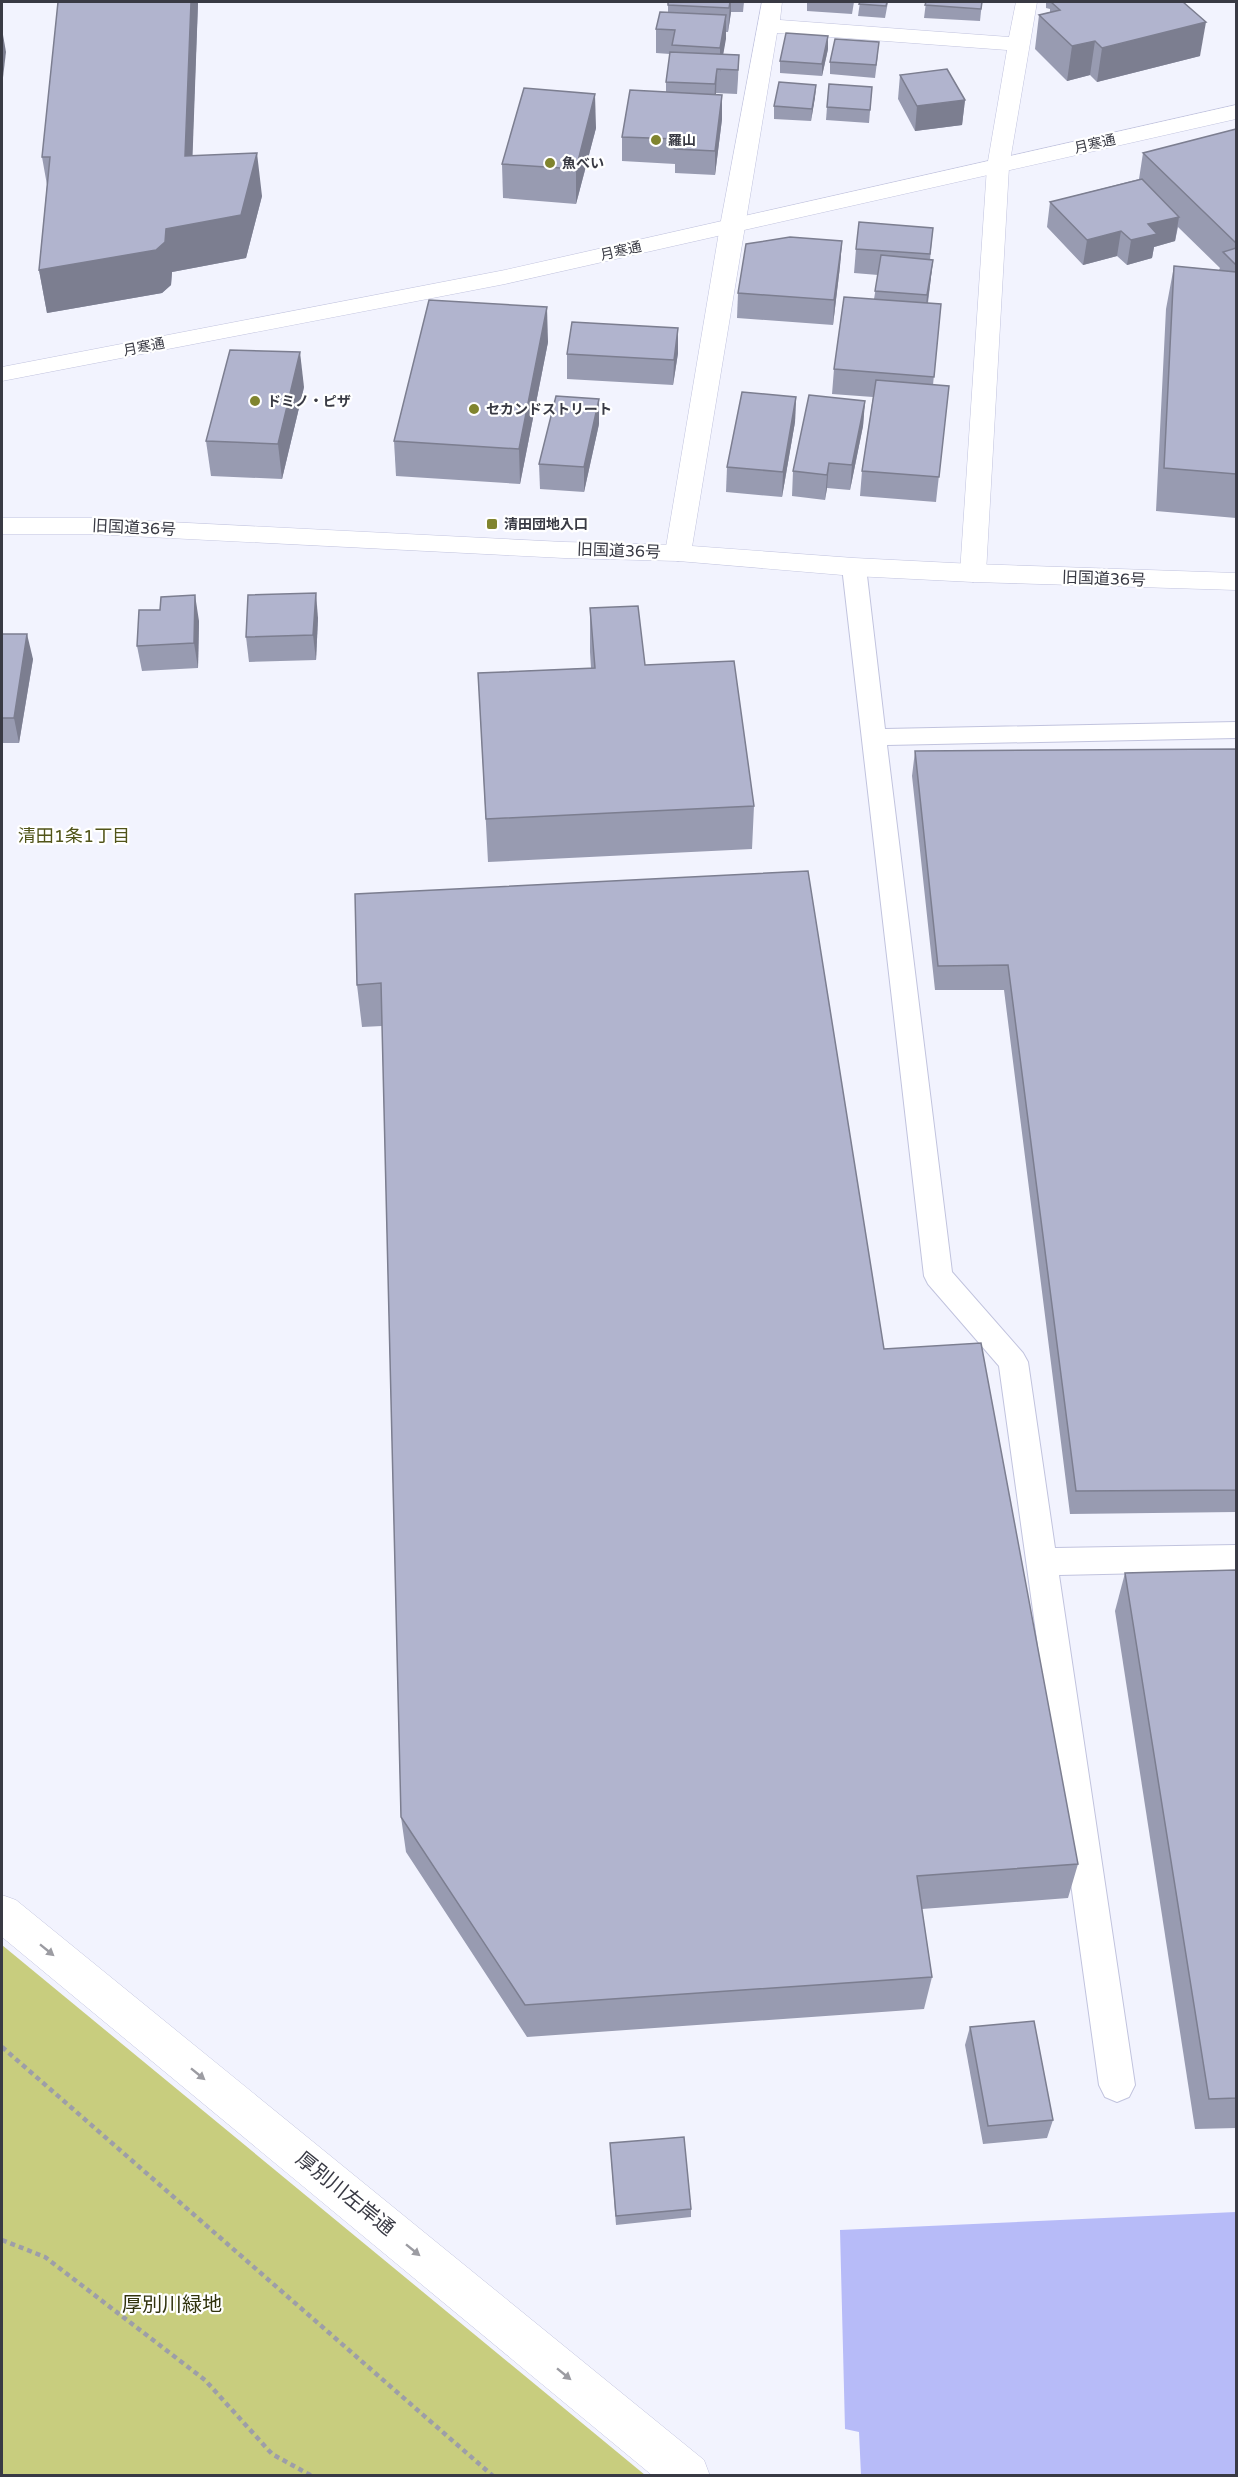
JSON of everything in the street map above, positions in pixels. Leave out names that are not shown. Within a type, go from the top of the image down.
[{"type":"main road","points":[[678,553],[772,2]]},
{"type":"main road","points":[[973,573],[998,166],[1026,2]]},
{"type":"main road","points":[[768,26],[1020,44]]},
{"type":"main road","name":"月寒通","points":[[2,374],[505,277],[1236,112]]},
{"type":"main road","name":"旧国道36号","points":[[2,526],[90,526],[564,550],[678,553],[854,567],[973,573],[1236,582]]},
{"type":"main road","name":"厚別川左岸通","points":[[2,1913],[688,2475]]},
{"type":"lane","points":[[854,567],[938,1276],[1013,1362],[1117,2085]]},
{"type":"lane","points":[[873,737],[1236,729]]},
{"type":"lane","points":[[1042,1562],[1236,1558]]},
{"type":"path","points":[[2,2047],[493,2475]]},
{"type":"path","points":[[2,2240],[45,2257],[205,2380],[272,2454],[312,2475]]},
{"type":"green space","name":"厚別川緑地","points":[[2,1945],[645,2475],[2,2475]]},
{"type":"water","points":[[1236,2212],[1236,2475],[861,2475],[859,2432],[845,2429],[840,2230]]},
{"type":"building","points":[[58,2],[191,2],[185,156],[257,153],[241,215],[166,229],[165,242],[156,250],[39,270],[50,157],[42,157]]},
{"type":"building","points":[[668,2],[730,2],[729,8],[668,5]]},
{"type":"building","points":[[860,2],[887,2],[886,6],[859,4]]},
{"type":"building","points":[[926,2],[982,2],[981,9],[925,5]]},
{"type":"building","points":[[1051,2],[1183,2],[1206,22],[1102,48],[1095,41],[1072,46],[1039,15],[1060,10]]},
{"type":"building","points":[[660,12],[726,15],[720,48],[672,45],[675,30],[656,29]]},
{"type":"building","points":[[786,33],[828,36],[822,64],[780,61]]},
{"type":"building","points":[[835,39],[879,42],[876,65],[830,62]]},
{"type":"building","points":[[670,52],[739,55],[738,70],[717,69],[715,84],[666,82]]},
{"type":"building","points":[[947,69],[965,100],[917,106],[900,75]]},
{"type":"building","points":[[779,82],[816,85],[812,109],[774,106]]},
{"type":"building","points":[[829,84],[872,87],[870,110],[827,107]]},
{"type":"building","points":[[524,88],[595,94],[576,169],[502,164]]},
{"type":"building","points":[[630,90],[722,95],[715,151],[675,149],[677,139],[622,137]]},
{"type":"building","points":[[1236,129],[1236,243],[1143,153]]},
{"type":"building","points":[[1142,179],[1179,217],[1148,224],[1157,234],[1131,240],[1121,231],[1087,240],[1050,202]]},
{"type":"building","points":[[859,222],[933,228],[930,254],[856,249]]},
{"type":"building","points":[[790,237],[842,241],[834,300],[738,293],[746,244]]},
{"type":"building","points":[[1236,248],[1236,265],[1223,252]]},
{"type":"building","points":[[881,255],[933,260],[927,295],[875,291]]},
{"type":"building","points":[[1174,266],[1236,272],[1236,474],[1164,468]]},
{"type":"building","points":[[844,297],[941,304],[934,377],[834,369]]},
{"type":"building","name":"セカンドストリート","points":[[429,300],[547,307],[519,449],[394,441]]},
{"type":"building","points":[[572,322],[678,328],[674,360],[567,354]]},
{"type":"building","points":[[230,350],[300,352],[278,444],[206,441]]},
{"type":"building","points":[[876,380],[949,386],[939,477],[862,471]]},
{"type":"building","points":[[742,392],[796,397],[783,472],[727,467]]},
{"type":"building","points":[[809,395],[865,401],[852,465],[829,463],[827,475],[793,471]]},
{"type":"building","points":[[556,396],[599,399],[584,467],[539,464]]},
{"type":"building","points":[[316,593],[313,635],[246,637],[248,595]]},
{"type":"building","points":[[195,595],[194,643],[137,646],[139,610],[160,610],[161,597]]},
{"type":"building","points":[[638,606],[645,665],[734,661],[754,806],[486,819],[478,673],[595,668],[590,608]]},
{"type":"building","points":[[2,634],[27,634],[14,718],[2,718]]},
{"type":"building","points":[[1236,749],[1236,1490],[1076,1491],[1008,965],[938,966],[915,751]]},
{"type":"building","points":[[808,871],[884,1349],[981,1343],[1078,1864],[917,1876],[932,1977],[525,2005],[401,1817],[381,983],[357,985],[355,894]]},
{"type":"building","points":[[1236,1570],[1236,2098],[1209,2099],[1125,1573]]},
{"type":"building","points":[[1034,2021],[1053,2120],[988,2126],[970,2027]]},
{"type":"building","points":[[684,2137],[691,2209],[616,2216],[610,2143]]},
{"type":"place","name":"羅山","points":[[656,140]]},
{"type":"place","name":"魚べい","points":[[550,163]]},
{"type":"place","name":"ドミノ・ピザ","points":[[255,401]]},
{"type":"place","name":"セカンドストリート","points":[[474,409]]},
{"type":"place","name":"清田団地入口","points":[[492,524]]},
{"type":"district","name":"清田1条1丁目","points":[[74,836]]}]
